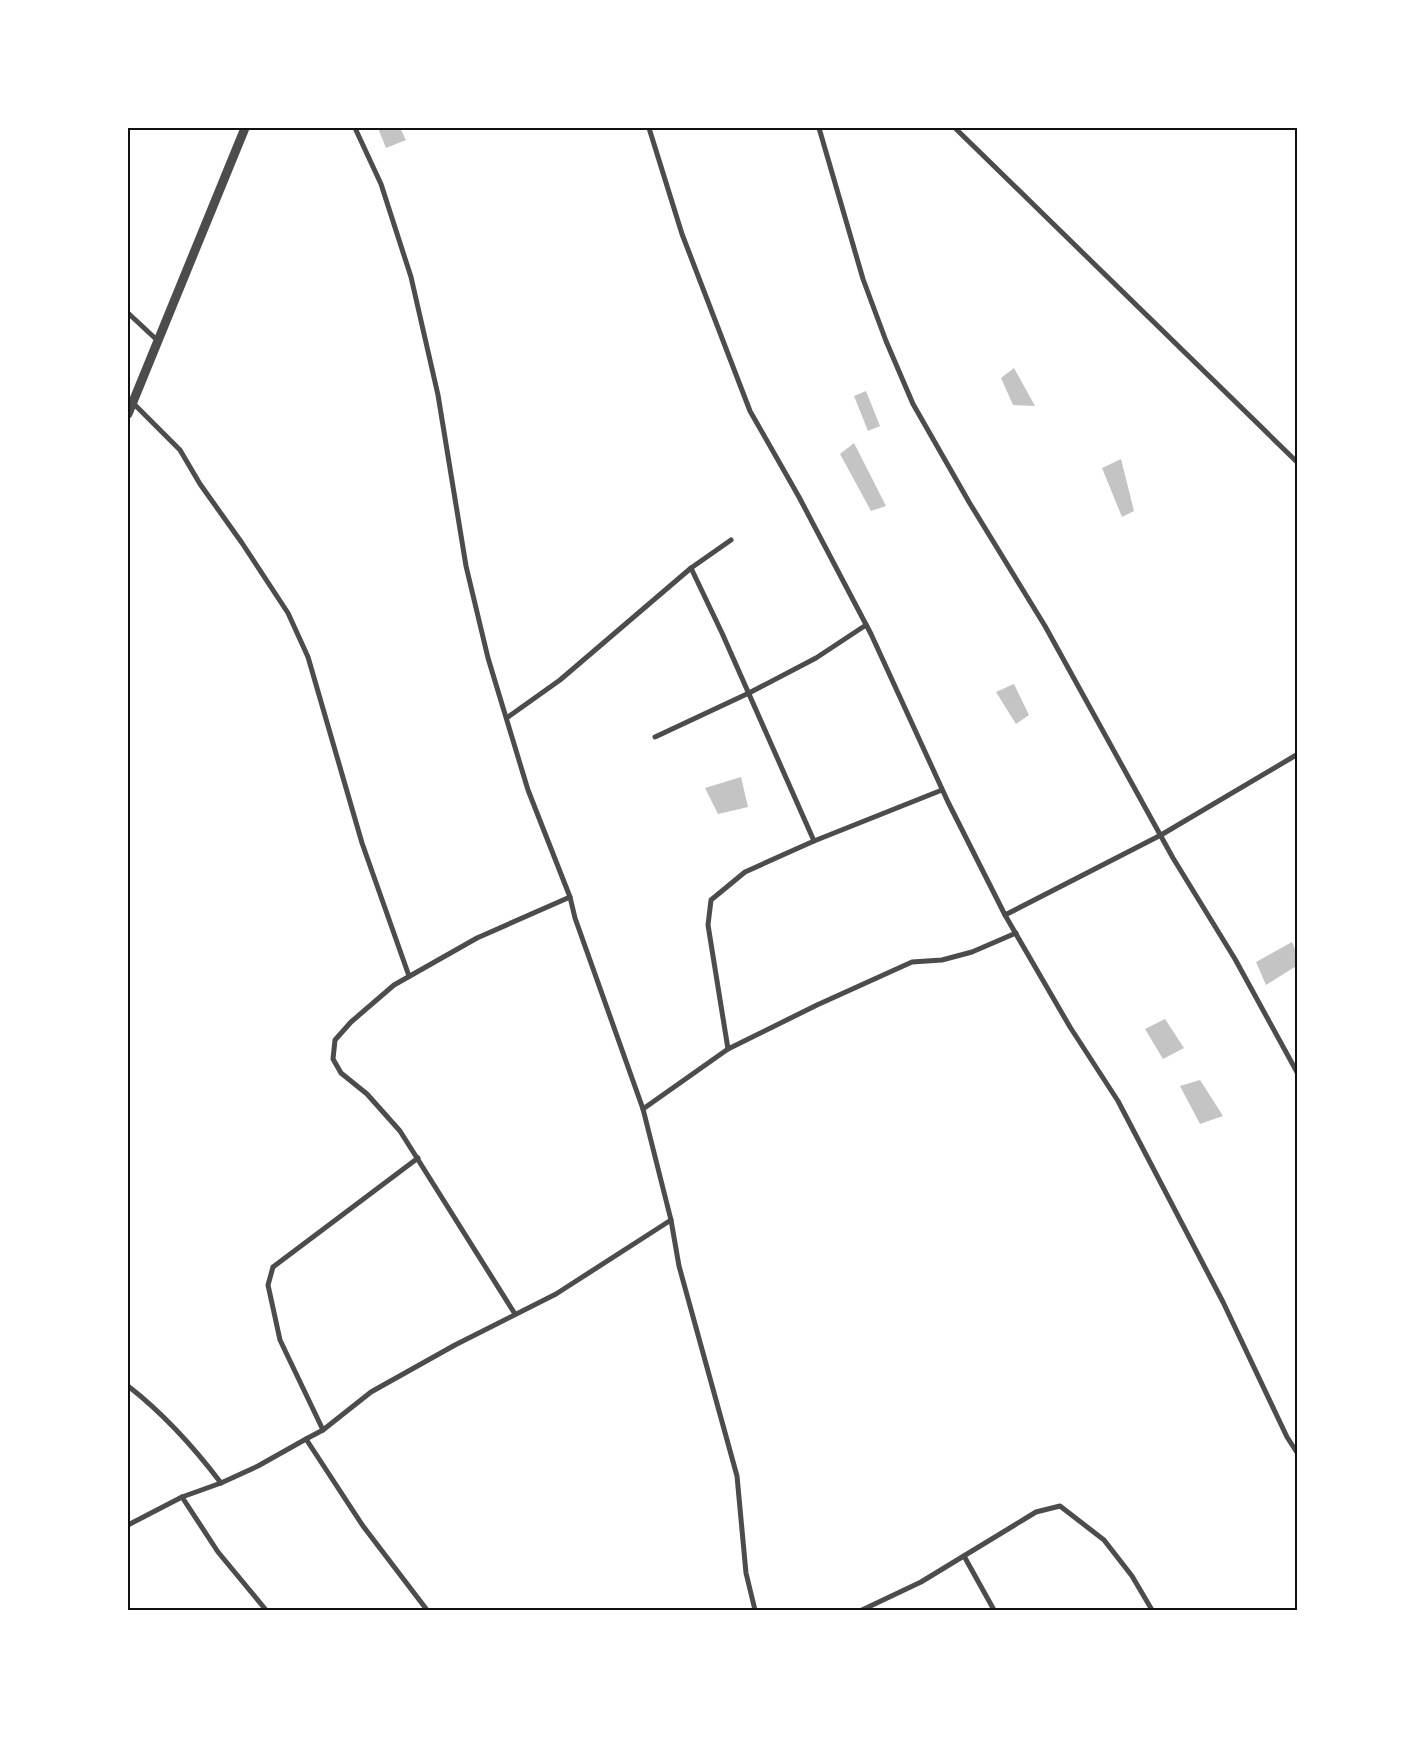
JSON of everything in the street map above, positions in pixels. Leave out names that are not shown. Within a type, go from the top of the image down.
[{"type":"street","points":[[128,414],[245,128]]},
{"type":"street","points":[[354,128],[381,184],[411,277],[438,395],[466,566],[488,658],[508,717],[528,790],[570,896],[575,918],[643,1109],[671,1220],[679,1266],[737,1476],[746,1573],[755,1610]]},
{"type":"street","points":[[649,128],[682,234],[750,411],[799,497],[866,625],[942,790],[1005,915],[1070,1027],[1118,1101],[1223,1302],[1287,1437],[1298,1454]]},
{"type":"street","points":[[819,128],[863,279],[886,341],[914,404],[969,502],[1045,626],[1161,835],[1235,959],[1298,1074]]},
{"type":"street","points":[[955,128],[1298,463]]},
{"type":"street","points":[[128,312],[158,341]]},
{"type":"street","points":[[132,402],[180,450],[200,484],[288,613],[308,657],[362,843],[409,976]]},
{"type":"street","points":[[508,717],[560,680],[691,568],[731,540]]},
{"type":"street","points":[[691,568],[749,693],[814,841]]},
{"type":"street","points":[[655,737],[749,693],[816,658],[866,625]]},
{"type":"street","points":[[1005,915],[1161,835],[1298,754]]},
{"type":"street","points":[[728,1049],[708,925],[711,900],[745,872],[814,841],[942,790]]},
{"type":"street","points":[[515,1314],[400,1131],[367,1094],[342,1073],[333,1059],[335,1040],[351,1022],[394,985],[477,938],[570,896]]},
{"type":"street","points":[[643,1109],[728,1049],[912,962],[942,960],[972,952],[1016,933]]},
{"type":"street","points":[[323,1430],[280,1340],[268,1285],[273,1266],[418,1158]]},
{"type":"street","points":[[128,1525],[182,1497],[221,1483],[306,1440],[323,1430],[371,1392],[515,1314],[556,1294],[671,1220]]},
{"type":"street","points":[[128,1386],[155,1407],[194,1448],[221,1483]]},
{"type":"street","points":[[306,1440],[363,1526],[427,1610]]},
{"type":"street","points":[[182,1497],[218,1552],[266,1610]]},
{"type":"street","points":[[862,1610],[921,1582],[1036,1512],[1060,1506],[1104,1540],[1132,1576],[1152,1610]]},
{"type":"street","points":[[964,1556],[994,1610]]},
{"type":"building","points":[[378,128],[400,128],[406,140],[386,148]]},
{"type":"building","points":[[1014,368],[1035,406],[1013,405],[1001,378]]},
{"type":"building","points":[[866,391],[880,426],[868,431],[854,396]]},
{"type":"building","points":[[854,443],[886,506],[871,511],[840,454]]},
{"type":"building","points":[[1121,459],[1134,511],[1122,517],[1102,468]]},
{"type":"building","points":[[1014,684],[1029,715],[1016,724],[996,692]]},
{"type":"building","points":[[741,777],[748,807],[718,814],[705,788]]},
{"type":"building","points":[[1292,942],[1298,956],[1298,965],[1266,985],[1256,962]]},
{"type":"building","points":[[1165,1019],[1184,1048],[1163,1059],[1145,1029]]},
{"type":"building","points":[[1200,1080],[1223,1116],[1200,1124],[1180,1086]]}]
